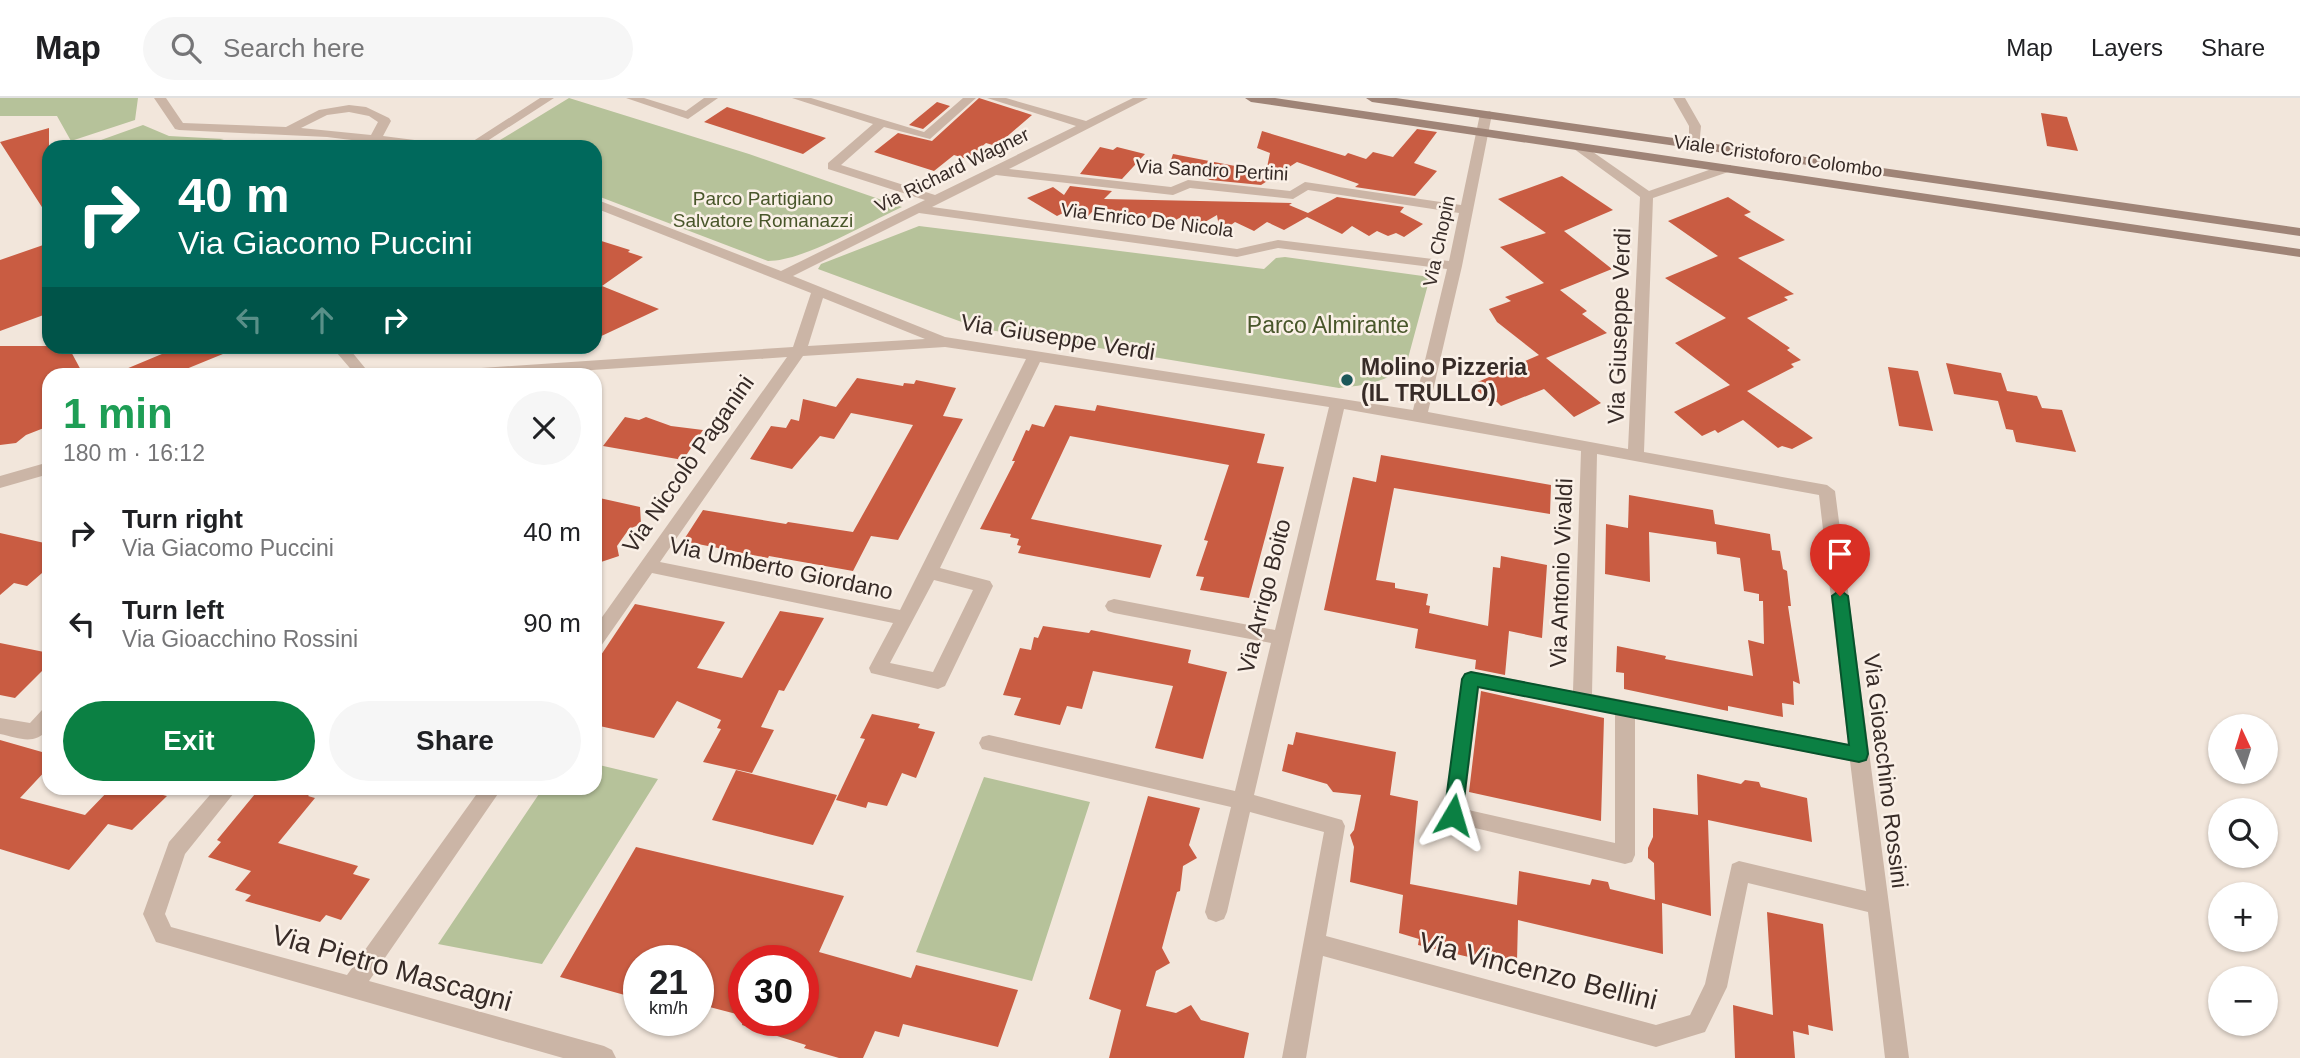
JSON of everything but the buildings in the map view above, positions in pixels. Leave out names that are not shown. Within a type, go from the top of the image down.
[{"type":"main road","name":"Viale Cristoforo Colombo","points":[[1251,98],[2300,253]]},
{"type":"main road","name":"Viale Cristoforo Colombo","points":[[1372,98],[2300,232]]},
{"type":"street","points":[[160,98],[179,126],[289,131],[383,140]]},
{"type":"street","points":[[481,140],[548,98]]},
{"type":"street","points":[[632,98],[688,115],[712,98]]},
{"type":"street","points":[[798,98],[926,136],[970,98]]},
{"type":"street","points":[[993,98],[1087,125]]},
{"type":"street","name":"Via Richard Wagner","points":[[780,277],[1142,98]]},
{"type":"street","points":[[1679,98],[1695,126],[1695,145]]},
{"type":"street","points":[[289,131],[304,119],[330,108],[362,107],[376,113],[385,121],[375,139]]},
{"type":"street","name":"Via Chopin","points":[[1419,416],[1455,267],[1486,114]]},
{"type":"street","points":[[882,123],[832,166],[936,200]]},
{"type":"street","name":"Via Giuseppe Verdi","points":[[1576,146],[1647,196]]},
{"type":"street","name":"Via Giuseppe Verdi","points":[[1647,196],[1727,168]]},
{"type":"street","name":"Via Sandro Pertini","points":[[995,171],[1172,191],[1188,184],[1293,195],[1305,186],[1465,210]]},
{"type":"street","name":"Via Giuseppe Verdi","points":[[1636,457],[1647,196]]},
{"type":"street","points":[[602,206],[945,342]]},
{"type":"street","name":"Via Enrico De Nicola","points":[[918,209],[1237,253],[1278,244],[1455,267]]},
{"type":"street","name":"Via Niccolò Paganini","points":[[602,631],[799,351],[818,292]]},
{"type":"street","name":"Via Giuseppe Verdi","points":[[580,368],[945,342],[1419,416],[1827,491]]},
{"type":"street","points":[[345,354],[358,368]]},
{"type":"street","points":[[929,572],[984,586],[938,681],[878,668],[929,572],[1035,356]]},
{"type":"street","name":"Via Arrigo Boito","points":[[1216,912],[1338,403]]},
{"type":"street","name":"Via Antonio Vivaldi","points":[[1582,700],[1589,448]]},
{"type":"street","points":[[0,482],[42,470]]},
{"type":"street","name":"Via Gioacchino Rossini","points":[[1827,491],[1897,1058]]},
{"type":"street","name":"Via Umberto Giordano","points":[[648,566],[904,618]]},
{"type":"street","points":[[1114,606],[1280,638]]},
{"type":"street","points":[[1625,708],[1625,855],[1453,815],[1471,679],[1625,708],[1859,754]]},
{"type":"street","points":[[0,726],[34,732],[42,723]]},
{"type":"street","points":[[989,743],[1242,801],[1335,826],[1294,1058]]},
{"type":"street","name":"Via Pietro Mascagni","points":[[222,795],[176,849],[154,914],[164,935],[604,1058]]},
{"type":"street","points":[[352,987],[487,795]]},
{"type":"street","name":"Via Vincenzo Bellini","points":[[1314,943],[1656,1036],[1697,1024],[1716,987],[1730,932],[1739,871],[1878,904]]},
{"type":"green space","points":[[0,98],[138,98],[135,120],[74,140],[70,140],[57,116],[0,116]]},
{"type":"green space","name":"Parco Partigiano Salvatore Romanazzi","points":[[569,98],[749,154],[902,207],[817,248],[799,255],[768,261],[602,198],[602,140],[500,140]]},
{"type":"green space","points":[[143,125],[169,136],[224,139],[220,140],[101,140]]},
{"type":"green space","name":"Parco Almirante","points":[[919,226],[1264,269],[1276,258],[1285,257],[1430,277],[1407,362],[1384,379],[1339,388],[978,328],[818,269],[821,264]]},
{"type":"green space","points":[[602,766],[658,779],[542,964],[438,944],[538,795],[602,795]]},
{"type":"green space","points":[[984,777],[1090,802],[1032,981],[916,952]]},
{"type":"place","name":"Molino Pizzeria (IL TRULLO)","points":[[1347,380]]},
{"type":"route","points":[[1453,815],[1471,679],[1859,754],[1840,596]]}]
